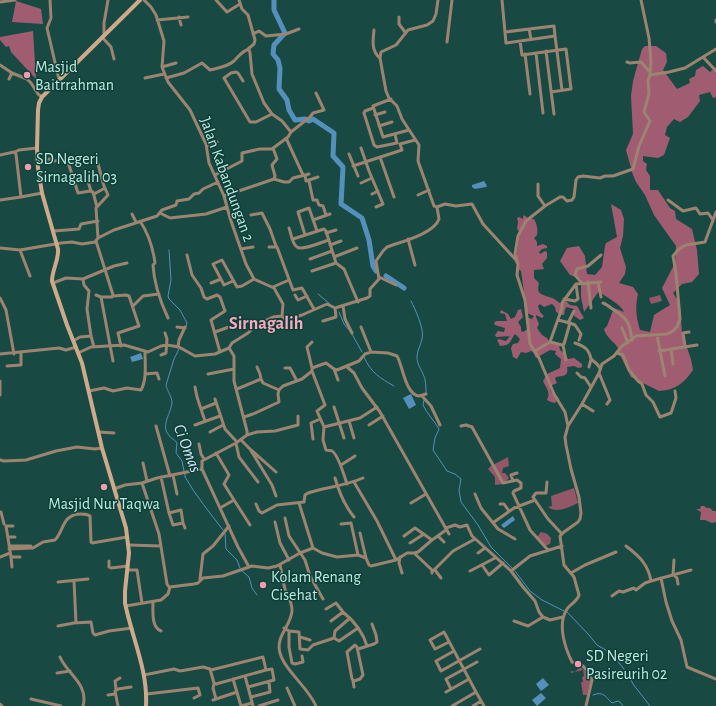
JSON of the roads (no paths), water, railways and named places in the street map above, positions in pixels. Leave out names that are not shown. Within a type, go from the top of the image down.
[{"type":"main road","points":[[140,0],[42,96],[38,105],[37,148],[42,193],[57,244],[58,254],[52,274],[53,283],[78,353],[89,391],[102,448],[125,524],[128,545],[125,591],[126,606],[144,674],[147,694],[146,706]]},
{"type":"street","points":[[0,2],[15,0]]},
{"type":"street","points":[[50,0],[52,18],[47,28],[60,79]]},
{"type":"street","points":[[108,0],[103,36],[112,47],[114,59]]},
{"type":"street","name":"Jalan Kabandungan 2","points":[[144,0],[154,11],[164,41],[162,67],[164,74],[171,88],[190,110],[207,147],[207,159],[224,196],[226,207],[246,264],[254,279]]},
{"type":"street","points":[[166,78],[184,73],[202,63],[210,70],[225,67],[255,42],[248,15],[242,9],[239,2],[226,12],[216,0]]},
{"type":"street","points":[[233,281],[225,285],[213,265],[222,260],[236,286],[239,287],[254,279],[273,287],[283,304],[282,316],[284,320],[327,304],[335,308],[358,302],[369,297],[370,289],[378,281],[379,277],[376,264],[382,251],[387,247],[423,233],[438,223],[439,218],[437,206],[434,206],[418,161],[419,148],[400,116],[396,104],[390,99],[385,88],[380,52],[394,46],[410,28],[427,25],[433,21],[436,14],[438,0]]},
{"type":"street","points":[[447,42],[452,0]]},
{"type":"street","points":[[502,0],[506,43],[555,36]]},
{"type":"street","points":[[568,426],[565,412],[554,394],[535,351],[530,344],[525,300],[517,275],[517,241],[521,229],[526,221],[545,206],[561,197],[567,201],[572,200],[578,177],[583,176],[600,178],[605,176],[613,176],[633,169],[639,146],[650,121],[644,112],[649,94],[648,81],[650,73],[651,50],[641,0]]},
{"type":"street","points":[[179,17],[181,25]]},
{"type":"street","points":[[157,20],[188,17]]},
{"type":"street","points":[[399,17],[399,24],[405,32]]},
{"type":"street","points":[[505,32],[554,26],[562,90]]},
{"type":"street","points":[[253,34],[259,31],[266,36],[285,34],[299,28]]},
{"type":"street","points":[[529,29],[531,39]]},
{"type":"street","points":[[374,30],[373,46],[375,52],[380,58]]},
{"type":"street","points":[[520,41],[522,55],[566,49],[571,89],[551,92]]},
{"type":"street","points":[[248,49],[250,53],[252,74],[264,103],[272,114],[282,121],[291,132]]},
{"type":"street","points":[[650,73],[682,69],[716,49]]},
{"type":"street","points":[[546,52],[554,114]]},
{"type":"street","points":[[536,53],[543,113]]},
{"type":"street","points":[[525,54],[530,94]]},
{"type":"street","points":[[703,57],[716,71]]},
{"type":"street","points":[[627,62],[641,62],[650,73]]},
{"type":"street","points":[[162,67],[176,63]]},
{"type":"street","points":[[0,65],[12,73],[27,79],[38,94],[42,96]]},
{"type":"street","points":[[227,65],[231,73]]},
{"type":"street","points":[[243,81],[237,72],[231,73],[225,77],[224,80],[232,90],[250,122],[256,122],[272,114]]},
{"type":"street","points":[[9,79],[12,73]]},
{"type":"street","points":[[145,78],[164,74]]},
{"type":"street","points":[[215,175],[242,161],[242,153],[273,148],[307,120],[313,113],[324,110],[316,93]]},
{"type":"street","points":[[390,99],[373,105],[373,108],[364,111],[374,145],[377,147],[396,143],[395,134]]},
{"type":"street","points":[[373,108],[383,137],[384,145]]},
{"type":"street","points":[[376,115],[385,112]]},
{"type":"street","points":[[189,121],[195,120]]},
{"type":"street","points":[[379,126],[392,122]]},
{"type":"street","points":[[383,137],[409,130]]},
{"type":"street","points":[[286,138],[305,174],[306,181],[309,181],[313,200],[317,200],[319,205],[323,207],[326,215]]},
{"type":"street","points":[[353,166],[402,150],[400,144],[415,140]]},
{"type":"street","points":[[207,147],[217,142]]},
{"type":"street","points":[[0,155],[19,150],[37,148]]},
{"type":"street","points":[[273,148],[277,159],[272,165],[275,176],[274,179]]},
{"type":"street","points":[[360,148],[383,204],[376,207]]},
{"type":"street","points":[[15,152],[21,197]]},
{"type":"street","points":[[349,154],[358,176]]},
{"type":"street","points":[[380,157],[394,197]]},
{"type":"street","points":[[38,161],[66,159],[78,193],[93,192],[105,188]]},
{"type":"street","points":[[97,207],[108,196],[98,164]]},
{"type":"street","points":[[85,172],[97,207],[97,240],[113,296]]},
{"type":"street","points":[[224,196],[274,179],[289,182],[293,178],[305,174]]},
{"type":"street","points":[[309,181],[318,177]]},
{"type":"street","points":[[361,184],[372,178]]},
{"type":"street","points":[[0,248],[20,250],[72,242],[82,244],[97,240],[138,221],[157,216],[162,210],[176,205],[177,202],[189,199],[194,194],[199,193],[203,189],[218,182]]},
{"type":"street","points":[[538,184],[538,196],[545,206]]},
{"type":"street","points":[[418,195],[429,190]]},
{"type":"street","points":[[372,194],[378,192]]},
{"type":"street","points":[[0,200],[42,193]]},
{"type":"street","points":[[668,200],[683,211],[696,208],[700,215],[708,214],[713,220]]},
{"type":"street","points":[[437,206],[446,204],[456,206],[472,204],[483,224],[516,260]]},
{"type":"street","points":[[160,213],[170,218],[206,214],[226,207]]},
{"type":"street","points":[[305,235],[298,212],[309,208],[317,232]]},
{"type":"street","points":[[586,706],[592,680],[585,668],[581,665],[573,663],[569,656],[564,636],[564,616],[566,611],[579,597],[575,580],[564,565],[559,547],[562,534],[578,522],[581,513],[579,497],[571,469],[565,437],[568,426],[592,388],[600,368],[605,361],[637,336],[670,333],[679,324],[680,319],[676,273],[673,256],[679,249],[686,245],[705,242],[716,212]]},
{"type":"street","points":[[251,215],[262,213],[270,229],[293,290],[302,288],[314,309]]},
{"type":"street","points":[[132,214],[145,230],[154,257],[154,273],[159,294],[168,318]]},
{"type":"street","points":[[313,220],[330,214]]},
{"type":"street","points":[[230,218],[239,216]]},
{"type":"street","points":[[54,231],[79,228],[81,224],[98,221]]},
{"type":"street","points":[[289,228],[296,246],[301,248],[329,240]]},
{"type":"street","points":[[293,239],[324,230],[329,240],[336,263],[344,269],[358,302]]},
{"type":"street","points":[[326,233],[336,230]]},
{"type":"street","points":[[408,239],[415,265]]},
{"type":"street","points":[[330,245],[341,242]]},
{"type":"street","points":[[269,247],[276,246]]},
{"type":"street","points":[[241,249],[253,247]]},
{"type":"street","points":[[334,256],[357,248]]},
{"type":"street","points":[[20,250],[30,276]]},
{"type":"street","points":[[310,259],[332,252]]},
{"type":"street","points":[[581,282],[575,275],[578,269],[588,266],[601,255]]},
{"type":"street","points":[[187,256],[191,271],[201,288],[204,297],[207,300],[218,295],[225,311],[211,320],[220,352]]},
{"type":"street","points":[[53,283],[66,278],[84,279],[116,265],[127,263]]},
{"type":"street","points":[[312,271],[336,263]]},
{"type":"street","points":[[379,277],[396,284]]},
{"type":"street","points":[[84,279],[84,285],[89,291],[87,309],[90,336],[94,347]]},
{"type":"street","points":[[211,283],[221,279]]},
{"type":"street","points":[[273,287],[289,280]]},
{"type":"street","points":[[535,351],[550,342],[562,308],[562,303],[576,284],[581,282],[600,282],[600,297]]},
{"type":"street","points":[[588,282],[592,308]]},
{"type":"street","points":[[564,299],[575,301],[578,299],[576,284]]},
{"type":"street","points":[[133,306],[144,296],[159,294]]},
{"type":"street","points":[[96,295],[101,297],[129,296],[133,306],[132,309],[139,326],[118,333],[120,346]]},
{"type":"street","points":[[295,295],[298,300],[307,296]]},
{"type":"street","points":[[101,297],[113,361]]},
{"type":"street","points":[[0,298],[6,310],[14,354]]},
{"type":"street","points":[[603,303],[626,318],[630,325],[632,340]]},
{"type":"street","points":[[343,306],[345,319],[352,333]]},
{"type":"street","points":[[323,321],[336,317],[335,308]]},
{"type":"street","points":[[566,360],[563,345],[574,311]]},
{"type":"street","points":[[78,353],[87,348],[111,346],[128,346],[145,352],[166,346],[179,347],[195,356],[220,352],[229,348],[232,342],[248,333],[251,327],[273,317],[282,316]]},
{"type":"street","points":[[558,320],[575,325],[581,334],[579,340]]},
{"type":"street","points":[[215,332],[242,322]]},
{"type":"street","points":[[176,327],[185,327],[179,340],[179,347]]},
{"type":"street","points":[[361,327],[371,352]]},
{"type":"street","points":[[622,328],[628,343]]},
{"type":"street","points":[[685,346],[683,333],[689,332]]},
{"type":"street","points":[[161,355],[166,353],[166,333]]},
{"type":"street","points":[[657,335],[664,376]]},
{"type":"street","points":[[73,341],[80,337],[90,336]]},
{"type":"street","points":[[312,342],[307,347],[312,370],[324,405],[318,410],[320,420],[324,427],[323,440],[326,450],[333,452],[341,465],[347,484]]},
{"type":"street","points":[[550,342],[563,345]]},
{"type":"street","points":[[574,343],[584,347],[590,354],[591,359],[589,367]]},
{"type":"street","points":[[659,351],[697,345]]},
{"type":"street","points":[[0,354],[14,354],[59,348],[66,350],[76,347]]},
{"type":"street","points":[[229,348],[234,356],[234,379],[247,435]]},
{"type":"street","points":[[671,349],[673,364]]},
{"type":"street","points":[[244,417],[279,402],[278,392],[283,386],[304,378],[312,370],[325,363],[338,370],[359,361],[365,354],[377,351],[397,356],[402,366],[406,384],[415,396],[424,397],[431,406],[440,425]]},
{"type":"street","points":[[89,391],[104,388],[113,391],[127,388],[141,390],[145,374],[145,352]]},
{"type":"street","points":[[7,366],[21,365],[21,353]]},
{"type":"street","points":[[617,353],[623,355],[630,370],[642,384],[646,395],[653,402],[660,417],[671,413],[676,398],[674,391]]},
{"type":"street","points":[[591,359],[600,368]]},
{"type":"street","points":[[346,366],[354,373],[362,388],[383,416],[449,534]]},
{"type":"street","points":[[257,367],[263,383],[279,390]]},
{"type":"street","points":[[286,368],[290,368],[297,381]]},
{"type":"street","points":[[208,374],[234,369]]},
{"type":"street","points":[[334,369],[338,380]]},
{"type":"street","points":[[577,373],[581,377],[585,378],[592,388]]},
{"type":"street","points":[[599,373],[610,400],[607,404]]},
{"type":"street","points":[[145,374],[158,374],[159,379]]},
{"type":"street","points":[[236,389],[261,379]]},
{"type":"street","points":[[0,381],[0,395]]},
{"type":"street","points":[[195,387],[196,397],[205,421]]},
{"type":"street","points":[[215,399],[223,425],[236,443],[239,457],[258,482]]},
{"type":"street","points":[[201,409],[216,403]]},
{"type":"street","points":[[582,404],[593,411]]},
{"type":"street","points":[[334,407],[344,438]]},
{"type":"street","points":[[324,427],[349,421],[362,416],[377,407]]},
{"type":"street","points":[[195,425],[220,416]]},
{"type":"street","points":[[247,568],[202,469],[202,463],[204,459],[236,443],[247,435],[257,432],[275,431],[297,425],[298,416]]},
{"type":"street","points":[[369,425],[383,416]]},
{"type":"street","points":[[313,439],[311,423],[320,420]]},
{"type":"street","points":[[349,421],[354,438]]},
{"type":"street","points":[[210,432],[223,425]]},
{"type":"street","points":[[461,426],[466,425],[472,427],[503,483],[516,480],[521,482],[521,488],[513,492],[530,530],[548,550]]},
{"type":"street","points":[[156,426],[177,494]]},
{"type":"street","points":[[98,432],[114,433]]},
{"type":"street","points":[[241,440],[276,472]]},
{"type":"street","points":[[199,444],[200,452],[204,459]]},
{"type":"street","points":[[0,460],[26,460],[73,447],[94,449],[102,448]]},
{"type":"street","points":[[250,449],[272,485],[276,496]]},
{"type":"street","points":[[216,453],[229,477],[224,484],[250,525]]},
{"type":"street","points":[[341,465],[355,456]]},
{"type":"street","points":[[143,463],[147,481]]},
{"type":"street","points":[[114,489],[125,485],[142,483],[161,477],[202,469]]},
{"type":"street","points":[[513,481],[511,475],[517,473]]},
{"type":"street","points":[[161,477],[169,512],[174,525],[183,523]]},
{"type":"street","points":[[335,478],[349,512],[354,517]]},
{"type":"street","points":[[256,504],[259,511],[262,513],[277,505],[299,503],[304,501],[305,495],[308,493],[326,487],[347,484],[362,478]]},
{"type":"street","points":[[354,482],[377,521],[396,560]]},
{"type":"street","points":[[546,482],[546,493],[536,494],[533,497],[548,519],[562,534]]},
{"type":"street","points":[[126,606],[161,600],[168,593],[169,587],[167,584],[159,534],[142,483]]},
{"type":"street","points":[[411,503],[426,494]]},
{"type":"street","points":[[475,494],[481,508],[499,529],[515,539]]},
{"type":"street","points":[[220,508],[234,500]]},
{"type":"street","points":[[494,522],[519,506],[535,500]]},
{"type":"street","points":[[299,503],[313,548],[322,554],[337,557],[358,555],[366,558]]},
{"type":"street","points":[[500,504],[504,504],[509,512]]},
{"type":"street","points":[[169,512],[181,510],[185,528]]},
{"type":"street","points":[[1,512],[1,520],[4,524]]},
{"type":"street","points":[[10,551],[33,548],[43,542],[55,540],[66,521],[69,518],[79,514],[87,514],[90,516],[92,543],[127,537]]},
{"type":"street","points":[[285,518],[289,536],[305,560],[310,576],[323,599]]},
{"type":"street","points":[[274,522],[280,543],[289,560]]},
{"type":"street","points":[[341,524],[350,523],[358,555]]},
{"type":"street","points":[[360,533],[366,558],[370,566],[396,560],[407,553],[414,553],[423,549],[446,529],[454,525],[460,527],[467,525],[470,534],[495,558],[512,570],[523,587],[536,601],[543,617],[550,620],[564,616]]},
{"type":"street","points":[[12,567],[6,526],[13,526]]},
{"type":"street","points":[[202,579],[203,554],[213,546],[229,526]]},
{"type":"street","points":[[404,536],[415,528],[432,540]]},
{"type":"street","points":[[410,544],[424,534]]},
{"type":"street","points":[[438,536],[444,542]]},
{"type":"street","points":[[8,537],[15,537]]},
{"type":"street","points":[[433,571],[456,549],[475,539]]},
{"type":"street","points":[[128,545],[161,546]]},
{"type":"street","points":[[0,557],[10,551],[33,546]]},
{"type":"street","points":[[626,546],[638,555],[646,565],[651,581]]},
{"type":"street","points":[[512,570],[530,556],[559,547]]},
{"type":"street","points":[[169,587],[194,584],[202,579],[223,576],[247,568],[268,568],[280,565],[300,553],[313,548]]},
{"type":"street","points":[[478,553],[485,548]]},
{"type":"street","points":[[10,551],[20,557]]},
{"type":"street","points":[[571,573],[585,565],[616,552]]},
{"type":"street","points":[[414,553],[441,578]]},
{"type":"street","points":[[400,557],[399,564],[402,573]]},
{"type":"street","points":[[470,571],[495,558]]},
{"type":"street","points":[[673,575],[674,560]]},
{"type":"street","points":[[109,561],[109,567],[111,568],[127,568],[137,570],[142,603]]},
{"type":"street","points":[[482,564],[489,575],[503,563]]},
{"type":"street","points":[[280,565],[285,589],[292,606],[291,616],[281,635],[279,650],[281,657],[309,693],[316,706]]},
{"type":"street","points":[[612,596],[618,591],[623,592],[634,588],[636,590],[645,583],[691,570]]},
{"type":"street","points":[[673,575],[677,578],[678,584]]},
{"type":"street","points":[[661,578],[666,602],[672,622],[681,640],[687,667],[716,679]]},
{"type":"street","points":[[58,582],[74,582],[88,579]]},
{"type":"street","points":[[74,582],[76,623]]},
{"type":"street","points":[[153,602],[154,624],[157,629],[161,631]]},
{"type":"street","points":[[326,609],[336,603],[358,628],[364,637],[367,646]]},
{"type":"street","points":[[331,621],[343,612]]},
{"type":"street","points":[[514,621],[528,626],[543,617]]},
{"type":"street","points":[[334,638],[334,631],[350,618]]},
{"type":"street","points":[[58,626],[91,622],[92,632],[95,635],[111,630],[132,628]]},
{"type":"street","points":[[358,649],[377,642],[372,624]]},
{"type":"street","points":[[284,628],[289,631],[298,631],[300,637],[300,649],[304,661],[302,663],[292,663],[289,648],[289,631]]},
{"type":"street","points":[[300,649],[308,650],[313,645],[334,638],[339,641],[358,628]]},
{"type":"street","points":[[449,642],[435,649],[430,640],[444,632],[484,706]]},
{"type":"street","points":[[300,637],[310,640]]},
{"type":"street","points":[[353,681],[360,679],[363,675],[358,649],[355,645],[347,652],[354,687]]},
{"type":"street","points":[[454,651],[436,661],[441,671],[480,649]]},
{"type":"street","points":[[60,657],[62,662],[83,690],[83,706]]},
{"type":"street","points":[[144,674],[174,669],[180,671],[203,667],[211,670],[263,657],[266,670]]},
{"type":"street","points":[[451,689],[446,680],[477,662]]},
{"type":"street","points":[[211,670],[214,684],[214,699],[237,692]]},
{"type":"street","points":[[214,684],[266,670],[272,670],[275,679],[248,687]]},
{"type":"street","points":[[57,674],[70,671]]},
{"type":"street","points":[[233,679],[240,706],[253,704],[245,676]]},
{"type":"street","points":[[118,706],[115,694],[115,681],[120,678]]},
{"type":"street","points":[[446,692],[469,679]]},
{"type":"street","points":[[251,697],[270,692],[269,682]]},
{"type":"street","points":[[116,690],[131,687]]},
{"type":"street","points":[[147,694],[198,688],[200,695],[194,698]]},
{"type":"street","points":[[287,688],[295,706]]},
{"type":"street","points":[[452,706],[476,692]]},
{"type":"street","points":[[108,695],[115,694]]},
{"type":"street","points":[[31,699],[61,706]]},
{"type":"street","points":[[260,706],[278,700]]},
{"type":"street","points":[[473,706],[481,701]]},
{"type":"water","points":[[484,181],[487,186],[486,187],[475,189],[472,187],[472,185]]},
{"type":"water","points":[[141,353],[143,359],[132,362],[130,357]]},
{"type":"water","points":[[411,394],[416,405],[409,409],[403,398]]},
{"type":"water","points":[[513,516],[515,520],[504,528],[501,525]]},
{"type":"water","points":[[543,678],[549,685],[541,691],[536,684]]},
{"type":"water","points":[[541,693],[546,698],[537,706],[532,700]]},
{"type":"waterway","points":[[274,0],[274,10],[285,33],[274,45],[273,54],[278,60],[280,68],[279,89],[287,100],[289,110],[295,120],[305,119],[309,121],[313,119],[334,133],[333,156],[343,167],[341,204],[362,218],[369,240],[373,266],[376,271]]},
{"type":"waterway","name":"Ci Omas","points":[[169,250],[171,280],[168,296],[180,310],[187,323],[186,327]]},
{"type":"waterway","points":[[386,276],[404,288]]},
{"type":"waterway","points":[[318,294],[330,304]]},
{"type":"waterway","points":[[411,301],[419,320],[423,335],[417,360],[425,379],[426,393]]},
{"type":"waterway","points":[[339,312],[344,324],[349,330]]},
{"type":"waterway","points":[[352,334],[362,352]]},
{"type":"waterway","name":"Ci Omas","points":[[179,349],[174,359],[166,385],[172,403],[166,423],[166,430],[177,443],[176,453],[182,461],[184,471]]},
{"type":"waterway","points":[[364,357],[376,374],[394,386]]},
{"type":"waterway","points":[[424,400],[423,405],[439,429],[435,438],[433,450],[447,471],[455,474],[461,479],[459,490],[461,502],[478,525],[491,547],[512,568]]},
{"type":"waterway","name":"Ci Omas","points":[[185,474],[185,477],[194,491],[223,530]]},
{"type":"waterway","name":"Ci Omas","points":[[225,533],[226,549],[237,560],[240,568]]},
{"type":"waterway","name":"Ci Omas","points":[[242,571],[249,577],[252,588],[257,595]]},
{"type":"waterway","points":[[515,571],[530,591],[542,600],[564,611]]},
{"type":"waterway","points":[[567,612],[597,645],[611,653],[628,674],[633,684],[650,706]]},
{"type":"waterway","points":[[593,695],[602,694],[612,703],[618,701],[623,706]]},
{"type":"place","name":"Masjid Baitrrahman","points":[[27,75]]},
{"type":"place","name":"SD Negeri Sirnagalih 03","points":[[28,167]]},
{"type":"place","name":"Masjid Nur Taqwa","points":[[104,487]]},
{"type":"place","name":"Kolam Renang Cisehat","points":[[263,585]]},
{"type":"place","name":"SD Negeri Pasireurih 02","points":[[578,664]]},
{"type":"district","name":"Sirnagalih","points":[[266,323]]}]
